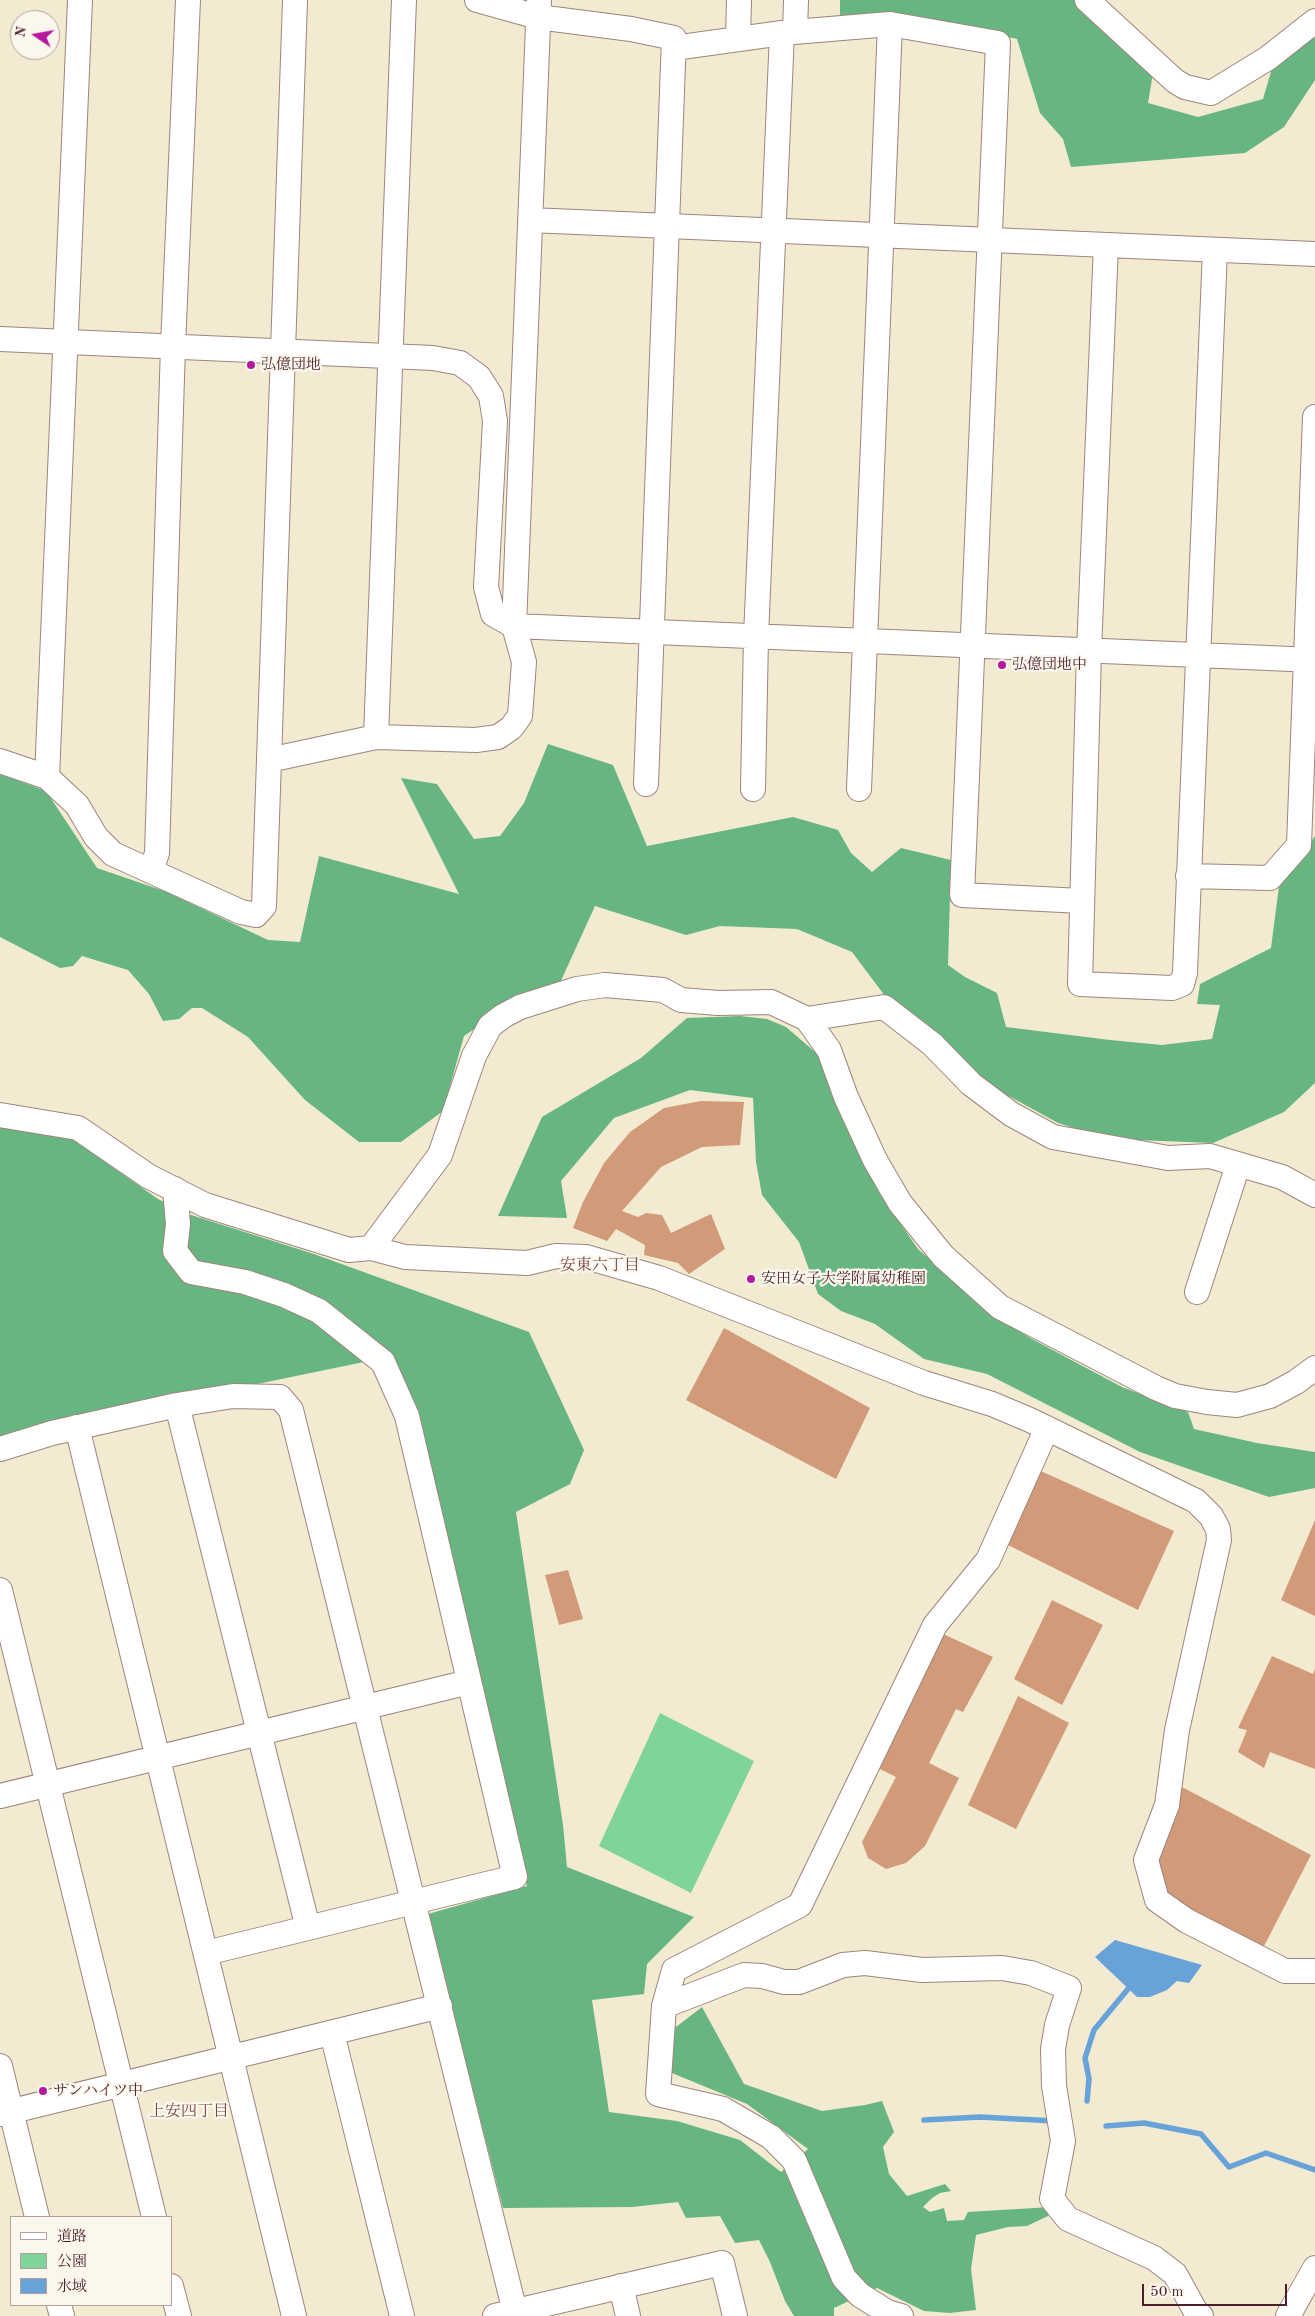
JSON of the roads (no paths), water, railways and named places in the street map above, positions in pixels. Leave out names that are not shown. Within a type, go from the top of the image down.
[{"type":"street","points":[[47,777],[80,0]]},
{"type":"street","points":[[151,871],[157,852],[173,346],[188,0]]},
{"type":"street","points":[[0,761],[47,777],[77,806],[96,837],[113,854],[241,912],[256,915],[264,906],[295,0]]},
{"type":"street","points":[[376,737],[404,0]]},
{"type":"street","points":[[478,0],[538,8],[674,38],[646,784]]},
{"type":"street","points":[[738,39],[739,0]]},
{"type":"street","points":[[753,789],[756,637],[774,231],[789,32],[796,0]]},
{"type":"street","points":[[1087,0],[1175,81],[1185,87],[1211,93],[1268,58],[1315,21]]},
{"type":"street","points":[[269,760],[376,737],[476,740],[498,737],[511,728],[520,716],[524,662],[514,626],[538,8]]},
{"type":"street","points":[[674,48],[789,32],[890,24],[998,43],[988,240],[962,895],[1082,901]]},
{"type":"street","points":[[859,789],[890,24]]},
{"type":"street","points":[[530,220],[1315,254]]},
{"type":"street","points":[[1106,245],[1089,651],[1080,984],[1172,988],[1182,984],[1185,973],[1214,250]]},
{"type":"street","points":[[0,339],[432,358],[460,363],[479,377],[491,396],[495,421],[486,587],[494,614],[514,626],[1310,660]]},
{"type":"street","points":[[1188,876],[1270,878],[1299,845],[1310,660],[1315,417]]},
{"type":"street","points":[[371,1248],[440,1155],[474,1056],[490,1026],[503,1016],[520,1007],[577,989],[605,984],[663,990],[681,1000],[771,1002],[807,1019],[829,1050],[846,1097],[875,1160],[900,1203],[943,1256],[1000,1307],[1175,1396],[1237,1406],[1270,1396],[1296,1382],[1315,1368]]},
{"type":"street","points":[[807,1019],[884,1008],[932,1044],[971,1084],[1011,1114],[1053,1137],[1168,1158],[1210,1156],[1282,1177],[1315,1195]]},
{"type":"street","points":[[0,1115],[78,1128],[148,1176],[205,1204],[349,1250],[371,1248],[405,1258],[527,1263],[556,1256],[586,1257],[659,1278],[924,1383],[992,1404],[1047,1428],[1196,1501],[1211,1516],[1218,1529],[1219,1540],[1177,1730],[1168,1805],[1146,1860],[1157,1900],[1187,1922],[1285,1971],[1315,1971]]},
{"type":"street","points":[[1197,1292],[1238,1165]]},
{"type":"street","points":[[175,1189],[178,1224],[175,1251],[191,1272],[245,1282],[284,1295],[319,1311],[383,1362],[407,1416],[516,1877],[206,1953]]},
{"type":"street","points":[[0,1449],[77,1428],[177,1405],[233,1396],[280,1397],[291,1410],[363,1706],[440,2006],[509,2314],[722,2263],[735,2316]]},
{"type":"street","points":[[177,1405],[308,1928]]},
{"type":"street","points":[[77,1428],[294,2316]]},
{"type":"street","points":[[901,2316],[887,2312],[860,2295],[844,2278],[794,2160],[771,2137],[723,2109],[658,2094],[664,2006],[674,1970],[800,1905],[935,1625],[988,1560],[1047,1428]]},
{"type":"street","points":[[0,1590],[46,1785],[154,2216]]},
{"type":"street","points":[[0,1796],[363,1706],[469,1682]]},
{"type":"street","points":[[664,2006],[744,1975],[762,1976],[784,1982],[799,1982],[843,1966],[865,1963],[922,1970],[1002,1968],[1031,1973],[1069,1988],[1057,2025],[1053,2048],[1054,2086],[1063,2141],[1052,2199],[1068,2219],[1147,2254],[1161,2263],[1175,2274],[1196,2312],[1201,2316]]},
{"type":"street","points":[[6,2113],[440,2006]]},
{"type":"street","points":[[332,2033],[402,2316]]},
{"type":"street","points":[[0,2066],[6,2113],[38,2216]]},
{"type":"street","points":[[1288,2316],[1315,2268]]},
{"type":"street","points":[[621,2286],[628,2316]]},
{"type":"street","points":[[172,2290],[179,2316]]},
{"type":"water","points":[[1115,1940],[1202,1965],[1189,1983],[1177,1981],[1167,1990],[1150,1997],[1137,1997],[1095,1957]]},
{"type":"waterway","points":[[1087,2101],[1089,2079],[1085,2058],[1094,2030],[1128,1989]]},
{"type":"waterway","points":[[924,2120],[980,2117],[1055,2121]]},
{"type":"waterway","points":[[1106,2126],[1144,2123],[1201,2134],[1229,2167],[1266,2153],[1315,2170]]},
{"type":"place","name":"弘億団地","points":[[251,365]]},
{"type":"place","name":"弘億団地中","points":[[1002,665]]},
{"type":"place","name":"安田女子大学附属幼稚園","points":[[751,1279]]},
{"type":"place","name":"サンハイツ中","points":[[43,2091]]},
{"type":"district","name":"安東六丁目","points":[[600,1266]]},
{"type":"district","name":"上安四丁目","points":[[189,2112]]}]
